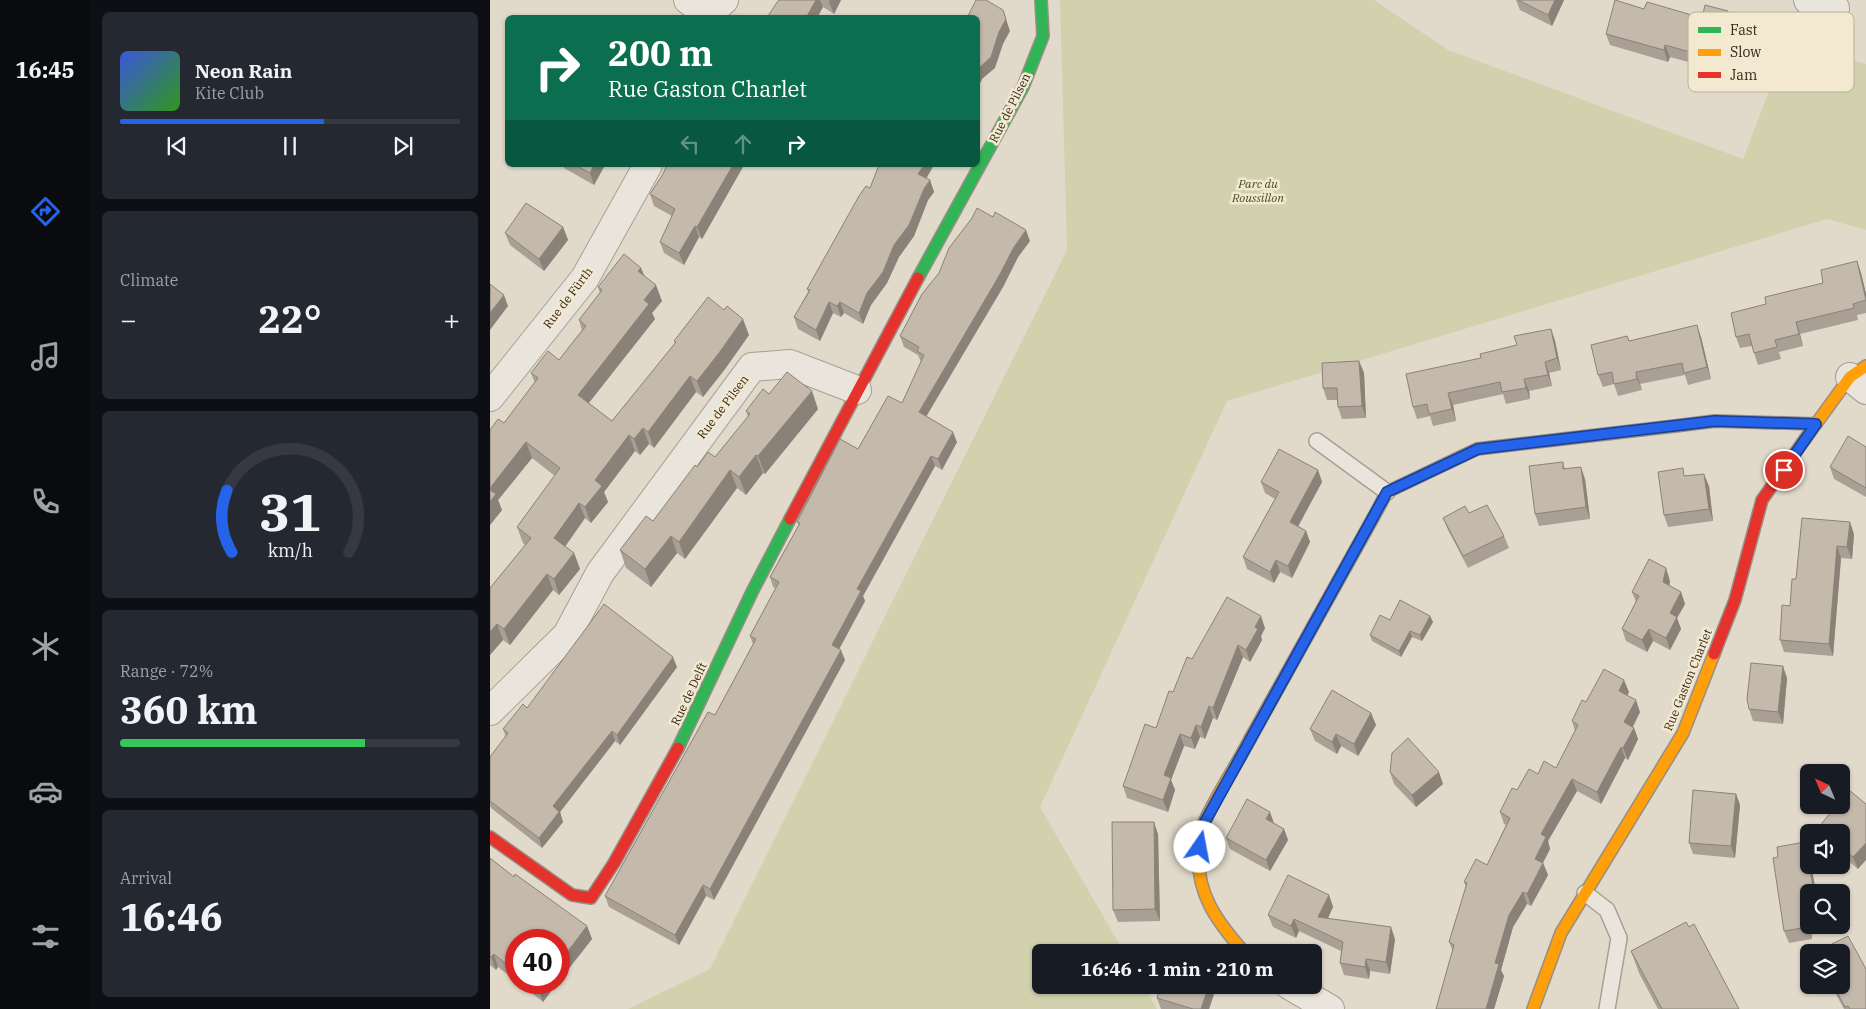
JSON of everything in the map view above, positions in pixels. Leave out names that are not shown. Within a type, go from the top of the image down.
[{"type":"street","name":"Rue de Pilsen","points":[[980,165],[1023,86],[1043,36],[1041,0]]},
{"type":"street","points":[[1808,0],[1835,8]]},
{"type":"street","name":"Rue de Fürth","points":[[490,397],[585,278],[647,167]]},
{"type":"street","name":"Rue de Pilsen","points":[[490,711],[567,635],[600,573],[752,367],[790,364],[857,390],[979,167]]},
{"type":"street","name":"Rue Gaston Charlet","points":[[1534,1009],[1561,933],[1683,733],[1735,600],[1762,500],[1816,424],[1861,378]]},
{"type":"street","name":"Rue de Delft","points":[[490,837],[572,895],[592,898],[614,863],[684,738],[752,592],[857,390]]},
{"type":"street","points":[[1237,944],[1228,934],[1204,897],[1198,866],[1201,829],[1387,492],[1478,449],[1715,421],[1816,424]]},
{"type":"street","points":[[1304,994],[1330,1009]]},
{"type":"lane","points":[[1317,441],[1387,492]]},
{"type":"lane","points":[[1585,893],[1607,910],[1619,938],[1607,1009]]},
{"type":"green space","name":"Parc du Roussillon","points":[[1060,0],[1374,0],[1448,50],[1743,159],[1769,92],[1854,92],[1854,61],[1866,64],[1866,230],[1827,219],[1227,401],[1040,807],[1119,944],[1032,944],[1032,994],[1148,994],[1157,1009],[628,1009],[710,969],[1067,250]]},
{"type":"building","points":[[816,0],[808,15],[769,15],[778,1]]},
{"type":"building","points":[[976,0],[986,0],[1003,10],[1006,19],[999,32],[991,57],[980,67],[980,15],[968,15]]},
{"type":"building","points":[[1518,0],[1555,0],[1548,15]]},
{"type":"building","points":[[1615,0],[1644,9],[1647,2],[1688,14],[1688,51],[1665,45],[1664,50],[1606,34]]},
{"type":"building","points":[[1705,5],[1728,12],[1703,12]]},
{"type":"building","points":[[579,167],[593,167],[590,173]]},
{"type":"building","points":[[666,167],[732,167],[697,227],[695,226],[679,253],[660,242],[675,209],[650,194]]},
{"type":"building","points":[[878,167],[923,167],[918,174],[930,180],[924,189],[909,225],[894,245],[883,272],[867,293],[859,313],[840,302],[837,306],[829,302],[816,330],[794,317],[810,290],[807,289],[859,196],[866,186],[870,188]]},
{"type":"building","points":[[526,203],[563,227],[539,259],[505,233]]},
{"type":"building","points":[[977,208],[993,217],[995,212],[1026,230],[1014,247],[919,412],[953,432],[938,459],[931,456],[857,589],[861,591],[832,645],[841,650],[710,889],[703,885],[675,935],[605,896],[708,712],[715,715],[756,639],[750,636],[779,582],[770,577],[800,523],[797,522],[840,439],[858,449],[888,396],[902,403],[924,355],[917,351],[919,347],[900,336],[922,294],[939,273],[949,248],[972,218]]},
{"type":"building","points":[[624,254],[641,268],[638,271],[656,285],[644,300],[649,304],[578,395],[612,421],[676,342],[674,341],[708,297],[724,310],[727,306],[743,319],[697,381],[690,376],[648,432],[643,428],[634,439],[629,435],[595,480],[602,486],[585,507],[579,503],[554,538],[574,553],[554,579],[547,574],[504,629],[497,624],[490,632],[490,588],[531,538],[517,527],[560,468],[526,442],[490,488],[490,430],[498,419],[504,423],[538,378],[531,373],[548,351],[559,360],[586,326],[579,320],[602,290],[598,287]]},
{"type":"building","points":[[1857,261],[1866,300],[1853,304],[1854,308],[1796,322],[1799,334],[1775,340],[1777,347],[1754,353],[1749,334],[1736,337],[1731,313],[1766,304],[1765,297],[1823,283],[1821,270]]},
{"type":"building","points":[[490,284],[504,295],[490,313]]},
{"type":"building","points":[[1697,325],[1707,367],[1684,373],[1682,363],[1636,372],[1637,379],[1614,384],[1612,372],[1598,375],[1591,345],[1627,336],[1629,341]]},
{"type":"building","points":[[1551,329],[1557,358],[1545,362],[1548,375],[1524,379],[1526,388],[1502,392],[1500,382],[1448,393],[1452,409],[1429,414],[1427,404],[1413,407],[1406,374],[1481,358],[1480,354],[1517,345],[1514,336]]},
{"type":"building","points":[[1359,361],[1362,406],[1338,407],[1337,388],[1323,388],[1322,363]]},
{"type":"building","points":[[787,372],[812,391],[739,477],[730,470],[679,542],[671,536],[645,569],[620,550],[646,516],[653,521],[695,465],[697,467],[708,452],[715,457],[750,414],[746,411],[763,389],[769,394]]},
{"type":"building","points":[[1848,436],[1866,447],[1866,488],[1830,467]]},
{"type":"building","points":[[1279,449],[1318,470],[1290,522],[1306,531],[1288,566],[1276,560],[1270,572],[1243,557],[1279,492],[1261,482]]},
{"type":"building","points":[[1563,462],[1563,469],[1581,467],[1586,507],[1535,514],[1529,466]]},
{"type":"building","points":[[1683,468],[1684,476],[1704,474],[1709,509],[1664,515],[1658,472]]},
{"type":"building","points":[[490,490],[496,494],[490,502]]},
{"type":"building","points":[[1487,505],[1504,536],[1463,556],[1443,518],[1465,506],[1469,513]]},
{"type":"building","points":[[1802,518],[1850,522],[1847,547],[1837,546],[1829,644],[1780,640],[1782,605],[1790,606],[1792,579],[1796,579]]},
{"type":"building","points":[[1649,559],[1666,568],[1663,582],[1681,592],[1670,613],[1677,617],[1666,638],[1649,629],[1642,640],[1622,629],[1639,596],[1632,592]]},
{"type":"building","points":[[1227,597],[1261,616],[1255,627],[1258,629],[1246,650],[1238,645],[1213,708],[1209,706],[1201,727],[1196,725],[1191,738],[1180,734],[1164,775],[1171,778],[1163,800],[1123,786],[1145,724],[1156,728],[1169,691],[1173,692],[1187,657],[1192,659]]},
{"type":"building","points":[[1400,600],[1430,616],[1420,635],[1410,631],[1399,651],[1370,635],[1380,615],[1390,620]]},
{"type":"building","points":[[604,604],[673,657],[617,735],[612,731],[553,806],[559,812],[539,838],[490,801],[490,757],[508,733],[503,729],[523,704],[527,708]]},
{"type":"building","points":[[1751,663],[1783,666],[1778,712],[1749,709],[1747,699]]},
{"type":"building","points":[[1604,669],[1624,680],[1619,691],[1636,700],[1624,722],[1634,728],[1623,748],[1621,747],[1597,792],[1572,779],[1541,834],[1546,837],[1535,859],[1543,863],[1527,894],[1523,892],[1509,915],[1495,963],[1499,964],[1486,1009],[1436,1009],[1454,945],[1449,942],[1467,883],[1464,882],[1476,859],[1487,865],[1510,818],[1500,812],[1512,788],[1517,790],[1529,769],[1538,774],[1544,761],[1556,768],[1578,725],[1572,721],[1582,700],[1586,702]]},
{"type":"building","points":[[1332,690],[1371,713],[1354,744],[1336,734],[1332,742],[1310,729]]},
{"type":"building","points":[[1408,738],[1439,772],[1412,795],[1390,772],[1392,753]]},
{"type":"building","points":[[1693,790],[1736,794],[1731,846],[1689,843]]},
{"type":"building","points":[[1850,791],[1866,804],[1866,843],[1853,857],[1850,854],[1850,824],[1822,823],[1830,814],[1850,814]]},
{"type":"building","points":[[1247,799],[1270,812],[1266,819],[1284,829],[1266,860],[1226,838]]},
{"type":"building","points":[[1112,822],[1154,822],[1155,909],[1113,910]]},
{"type":"building","points":[[1800,843],[1800,874],[1811,874],[1813,884],[1800,884],[1800,928],[1784,931],[1773,858],[1778,857],[1777,847]]},
{"type":"building","points":[[490,858],[514,877],[515,874],[587,926],[570,948],[570,929],[505,929],[505,963],[494,954],[490,956]]},
{"type":"building","points":[[1288,875],[1329,895],[1318,917],[1391,927],[1386,962],[1366,959],[1365,967],[1340,963],[1343,942],[1294,919],[1291,926],[1268,915]]},
{"type":"building","points":[[1686,922],[1689,927],[1694,924],[1739,1009],[1662,1009],[1631,951]]},
{"type":"building","points":[[1848,936],[1866,969],[1866,1009],[1850,1009],[1848,1006],[1845,1007],[1838,994],[1850,994],[1850,944],[1832,944]]},
{"type":"building","points":[[1158,994],[1206,994],[1201,1009],[1193,1009],[1157,998]]},
{"type":"traffic: fast","points":[[980,165],[1023,87],[1043,36],[1041,0]]},
{"type":"traffic: fast","points":[[918,278],[979,167]]},
{"type":"traffic: fast","points":[[678,748],[752,592],[790,519]]},
{"type":"traffic: slow","points":[[1805,439],[1850,377],[1866,366]]},
{"type":"traffic: slow","points":[[1373,518],[1387,492],[1477,449],[1675,426]]},
{"type":"traffic: slow","points":[[1533,1009],[1561,933],[1683,733],[1714,654]]},
{"type":"traffic: slow","points":[[1237,944],[1217,918],[1204,893],[1199,865],[1199,844],[1201,830],[1207,816],[1250,739]]},
{"type":"traffic: jam","points":[[790,519],[918,278]]},
{"type":"traffic: jam","points":[[1675,426],[1715,421],[1816,424]]},
{"type":"traffic: jam","points":[[1714,654],[1735,600],[1762,500],[1805,439]]},
{"type":"traffic: jam","points":[[1250,739],[1373,518]]},
{"type":"traffic: jam","points":[[490,837],[572,895],[591,898],[614,863],[678,748]]},
{"type":"route","points":[[1200,847],[1201,829],[1387,492],[1478,449],[1715,421],[1816,424],[1784,470]]}]
